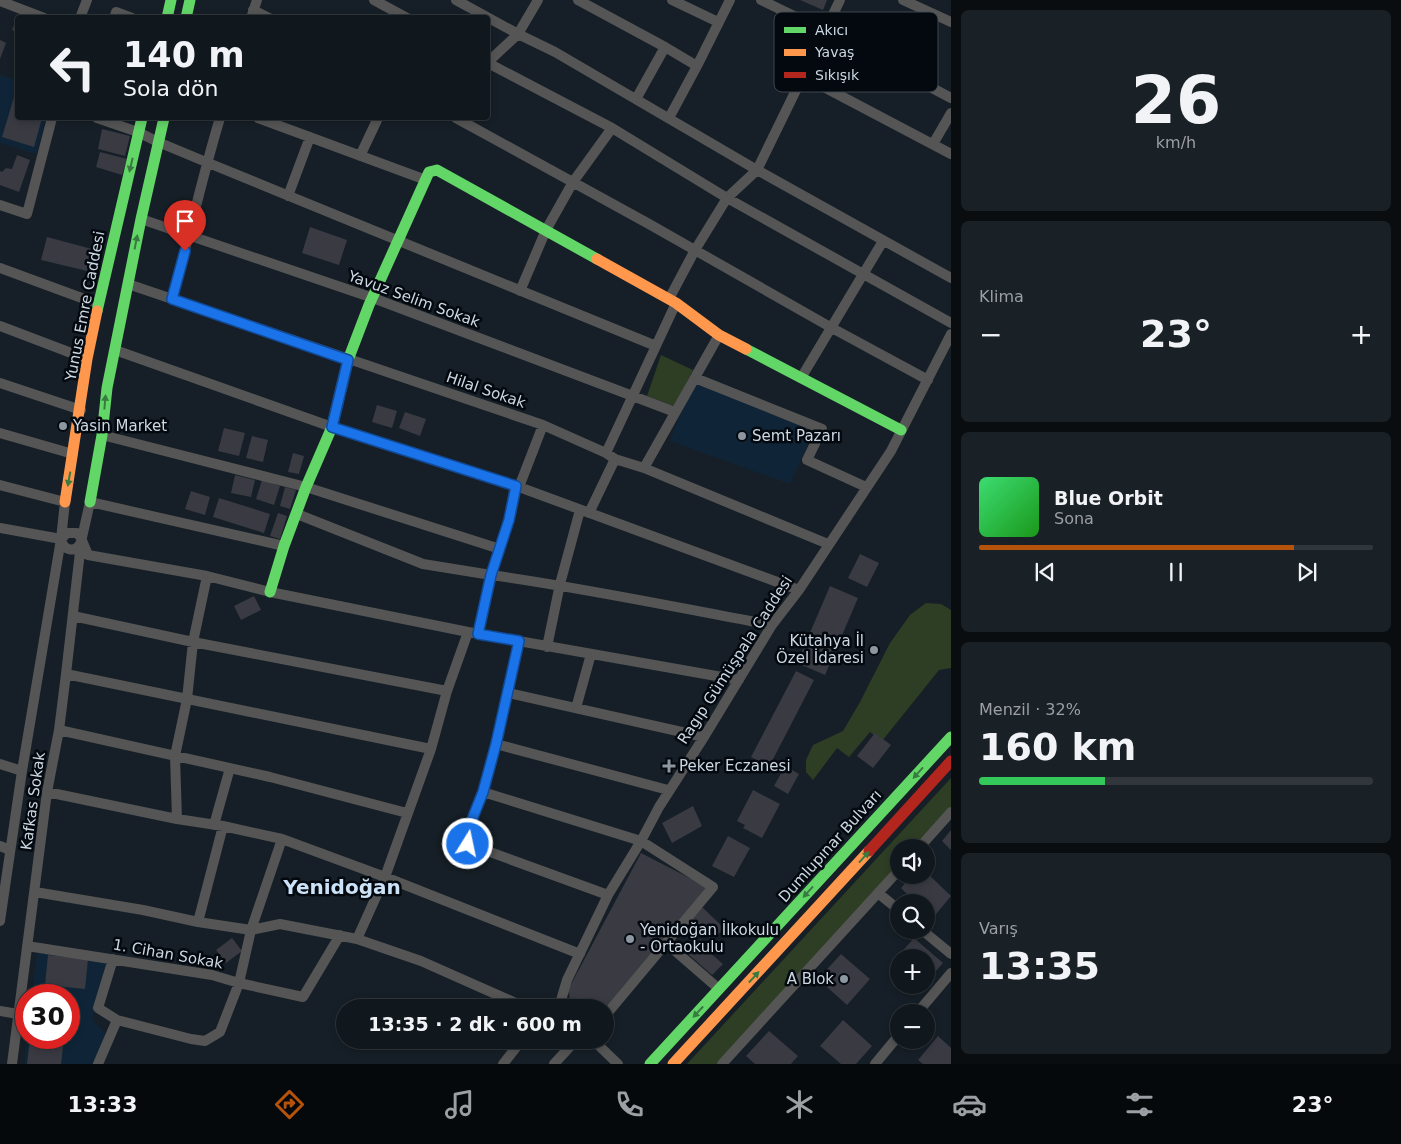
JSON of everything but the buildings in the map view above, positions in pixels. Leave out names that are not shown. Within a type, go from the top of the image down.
[{"type":"street","points":[[81,15],[86,0]]},
{"type":"street","points":[[168,15],[171,0]]},
{"type":"street","points":[[187,15],[190,0]]},
{"type":"street","points":[[374,0],[402,15]]},
{"type":"street","points":[[456,0],[483,15]]},
{"type":"street","points":[[490,60],[518,34],[538,0]]},
{"type":"street","points":[[580,0],[698,66]]},
{"type":"street","points":[[672,0],[718,22]]},
{"type":"street","points":[[669,118],[698,66],[730,0]]},
{"type":"street","points":[[761,0],[786,12]]},
{"type":"street","points":[[834,12],[840,0]]},
{"type":"street","points":[[903,0],[918,3],[934,12]]},
{"type":"street","points":[[0,1],[36,15]]},
{"type":"street","points":[[938,15],[951,22]]},
{"type":"street","points":[[490,19],[555,52],[757,170],[951,278]]},
{"type":"street","points":[[636,99],[665,47]]},
{"type":"street","points":[[490,63],[612,128],[727,198],[951,323]]},
{"type":"street","points":[[938,91],[951,98]]},
{"type":"street","points":[[606,453],[656,346],[672,301],[695,250],[727,198],[757,170],[795,92]]},
{"type":"street","points":[[834,92],[951,154]]},
{"type":"street","points":[[933,144],[951,113]]},
{"type":"street","points":[[0,205],[27,214],[51,120]]},
{"type":"street","points":[[103,120],[138,132],[398,242],[656,346]]},
{"type":"street","name":"Yunus Emre Caddesi","points":[[65,502],[98,304],[141,120]]},
{"type":"street","points":[[164,120],[114,350],[90,502],[284,546]]},
{"type":"street","points":[[172,299],[190,235],[206,162],[219,120]]},
{"type":"street","points":[[263,120],[426,180]]},
{"type":"street","points":[[360,156],[375,120]]},
{"type":"street","points":[[461,120],[928,380]]},
{"type":"street","points":[[520,291],[546,230],[572,182],[612,128]]},
{"type":"street","points":[[288,196],[310,137]]},
{"type":"street","points":[[270,592],[284,546],[306,487],[332,427],[348,360],[373,298],[429,172],[437,170],[672,301],[720,335],[901,430]]},
{"type":"street","name":"Yavuz Selim Sokak","points":[[141,219],[373,298],[675,412]]},
{"type":"street","points":[[801,378],[884,241]]},
{"type":"street","points":[[0,268],[98,304]]},
{"type":"street","name":"Hilal Sokak","points":[[128,284],[543,425],[606,453],[615,459],[644,468],[828,544]]},
{"type":"street","points":[[0,326],[88,359]]},
{"type":"street","name":"Ragıp Gümüşpala Caddesi","points":[[561,999],[567,980],[608,895],[641,841],[668,790],[704,737],[772,625],[798,590],[891,451],[951,334]]},
{"type":"street","points":[[644,468],[720,335]]},
{"type":"street","points":[[114,350],[332,427],[517,486],[798,590]]},
{"type":"street","points":[[695,378],[822,429],[807,460],[866,487]]},
{"type":"street","points":[[0,383],[80,410]]},
{"type":"street","points":[[357,939],[385,877],[431,749],[447,691],[473,633],[509,520],[517,486],[543,425]]},
{"type":"street","points":[[0,433],[73,454]]},
{"type":"street","points":[[102,435],[306,487],[500,549]]},
{"type":"street","points":[[547,647],[560,584],[584,512],[615,459]]},
{"type":"street","points":[[0,485],[65,502],[61,539],[22,771],[0,921]]},
{"type":"street","name":"Kafkas Sokak","points":[[22,984],[47,792],[66,674],[81,542],[90,502]]},
{"type":"street","points":[[297,514],[423,564],[560,584],[593,592],[772,625]]},
{"type":"street","points":[[0,528],[61,539]]},
{"type":"street","points":[[61,539],[64,534],[70,532],[79,535],[88,555],[207,576],[270,592],[473,633],[739,680]]},
{"type":"street","points":[[177,819],[176,756],[187,699],[193,642],[207,576]]},
{"type":"street","points":[[73,616],[193,642],[447,691]]},
{"type":"street","points":[[519,641],[496,744],[483,792],[473,817],[468,844],[608,895]]},
{"type":"street","points":[[576,708],[591,654]]},
{"type":"street","points":[[66,674],[431,749]]},
{"type":"street","points":[[508,693],[704,737]]},
{"type":"street","points":[[58,730],[270,777],[407,813]]},
{"type":"street","name":"Dumlupınar Bulvarı","points":[[650,1064],[951,737]]},
{"type":"street","points":[[496,744],[668,790]]},
{"type":"street","name":"Dumlupınar Bulvarı","points":[[673,1064],[951,761]]},
{"type":"street","points":[[0,764],[22,771]]},
{"type":"street","points":[[198,922],[230,768]]},
{"type":"street","points":[[47,792],[282,839],[385,877],[580,954]]},
{"type":"street","points":[[483,792],[641,841],[713,886],[614,1005]]},
{"type":"street","points":[[927,839],[951,812]]},
{"type":"street","points":[[113,959],[98,1008],[117,1020],[191,1040],[205,1042],[220,1032],[239,982],[251,930],[282,839]]},
{"type":"street","points":[[0,846],[10,850]]},
{"type":"street","points":[[726,1063],[890,879]]},
{"type":"street","points":[[35,892],[251,930],[280,924],[340,935],[421,961],[507,999]]},
{"type":"street","points":[[878,892],[890,902]]},
{"type":"street","name":"1. Cihan Sokak","points":[[28,946],[212,975],[303,996],[340,935]]},
{"type":"street","points":[[933,939],[951,954]]},
{"type":"street","points":[[666,943],[719,989]]},
{"type":"street","points":[[925,1004],[951,973]]},
{"type":"street","points":[[0,1011],[15,1014]]},
{"type":"street","points":[[98,1064],[117,1020]]},
{"type":"street","name":"Kafkas Sokak","points":[[12,1064],[15,1039]]},
{"type":"street","points":[[875,1064],[890,1046]]},
{"type":"street","points":[[503,1064],[515,1049]]},
{"type":"street","points":[[554,1064],[568,1049]]},
{"type":"street","points":[[602,1049],[618,1064]]},
{"type":"shaded area","points":[[0,75],[15,79],[15,120],[45,120],[36,154],[0,143]]},
{"type":"shaded area","name":"Semt Pazarı","points":[[695,378],[814,430],[790,484],[670,441]]},
{"type":"shaded area","points":[[37,952],[106,962],[92,1020],[107,1035],[94,1064],[24,1064],[26,1049],[80,1049],[80,984],[33,984]]},
{"type":"green space","points":[[661,355],[693,370],[674,406],[647,396]]},
{"type":"green space","points":[[926,603],[941,604],[951,610],[951,668],[939,670],[882,741],[870,732],[849,757],[837,748],[813,780],[806,772],[806,760],[813,745],[843,731],[890,643],[910,615]]},
{"type":"green space","points":[[951,778],[951,807],[922,839],[895,839]]},
{"type":"green space","points":[[890,844],[890,876],[721,1064],[687,1064]]},
{"type":"traffic: fast","points":[[168,15],[171,0]]},
{"type":"traffic: fast","points":[[187,15],[190,0]]},
{"type":"traffic: fast","points":[[97,311],[142,120]]},
{"type":"traffic: fast","points":[[90,502],[102,435],[107,388],[141,219],[164,120]]},
{"type":"traffic: fast","points":[[270,592],[284,546],[306,487],[332,427],[348,360],[369,305],[429,172],[437,170],[597,259]]},
{"type":"traffic: fast","points":[[746,349],[901,430]]},
{"type":"traffic: fast","points":[[650,1064],[951,737]]},
{"type":"traffic: slow","points":[[597,259],[676,303],[719,335],[746,349]]},
{"type":"traffic: slow","points":[[65,502],[87,359],[97,311]]},
{"type":"traffic: slow","points":[[673,1064],[869,851]]},
{"type":"traffic: jam","points":[[869,851],[951,761]]},
{"type":"place","name":"Yasin Market","points":[[63,426]]},
{"type":"place","name":"Semt Pazarı","points":[[742,436]]},
{"type":"place","name":"Kütahya İl Özel İdaresi","points":[[874,650]]},
{"type":"place","name":"Peker Eczanesi","points":[[669,766]]},
{"type":"place","name":"Yenidoğan İlkokulu - Ortaokulu","points":[[630,939]]},
{"type":"place","name":"A Blok","points":[[844,979]]},
{"type":"district","name":"Yenidoğan","points":[[342,887]]},
{"type":"route","points":[[185,251],[172,299],[348,360],[332,427],[516,486],[509,520],[491,575],[478,634],[519,641],[496,744],[483,792],[473,817],[468,844]]}]
